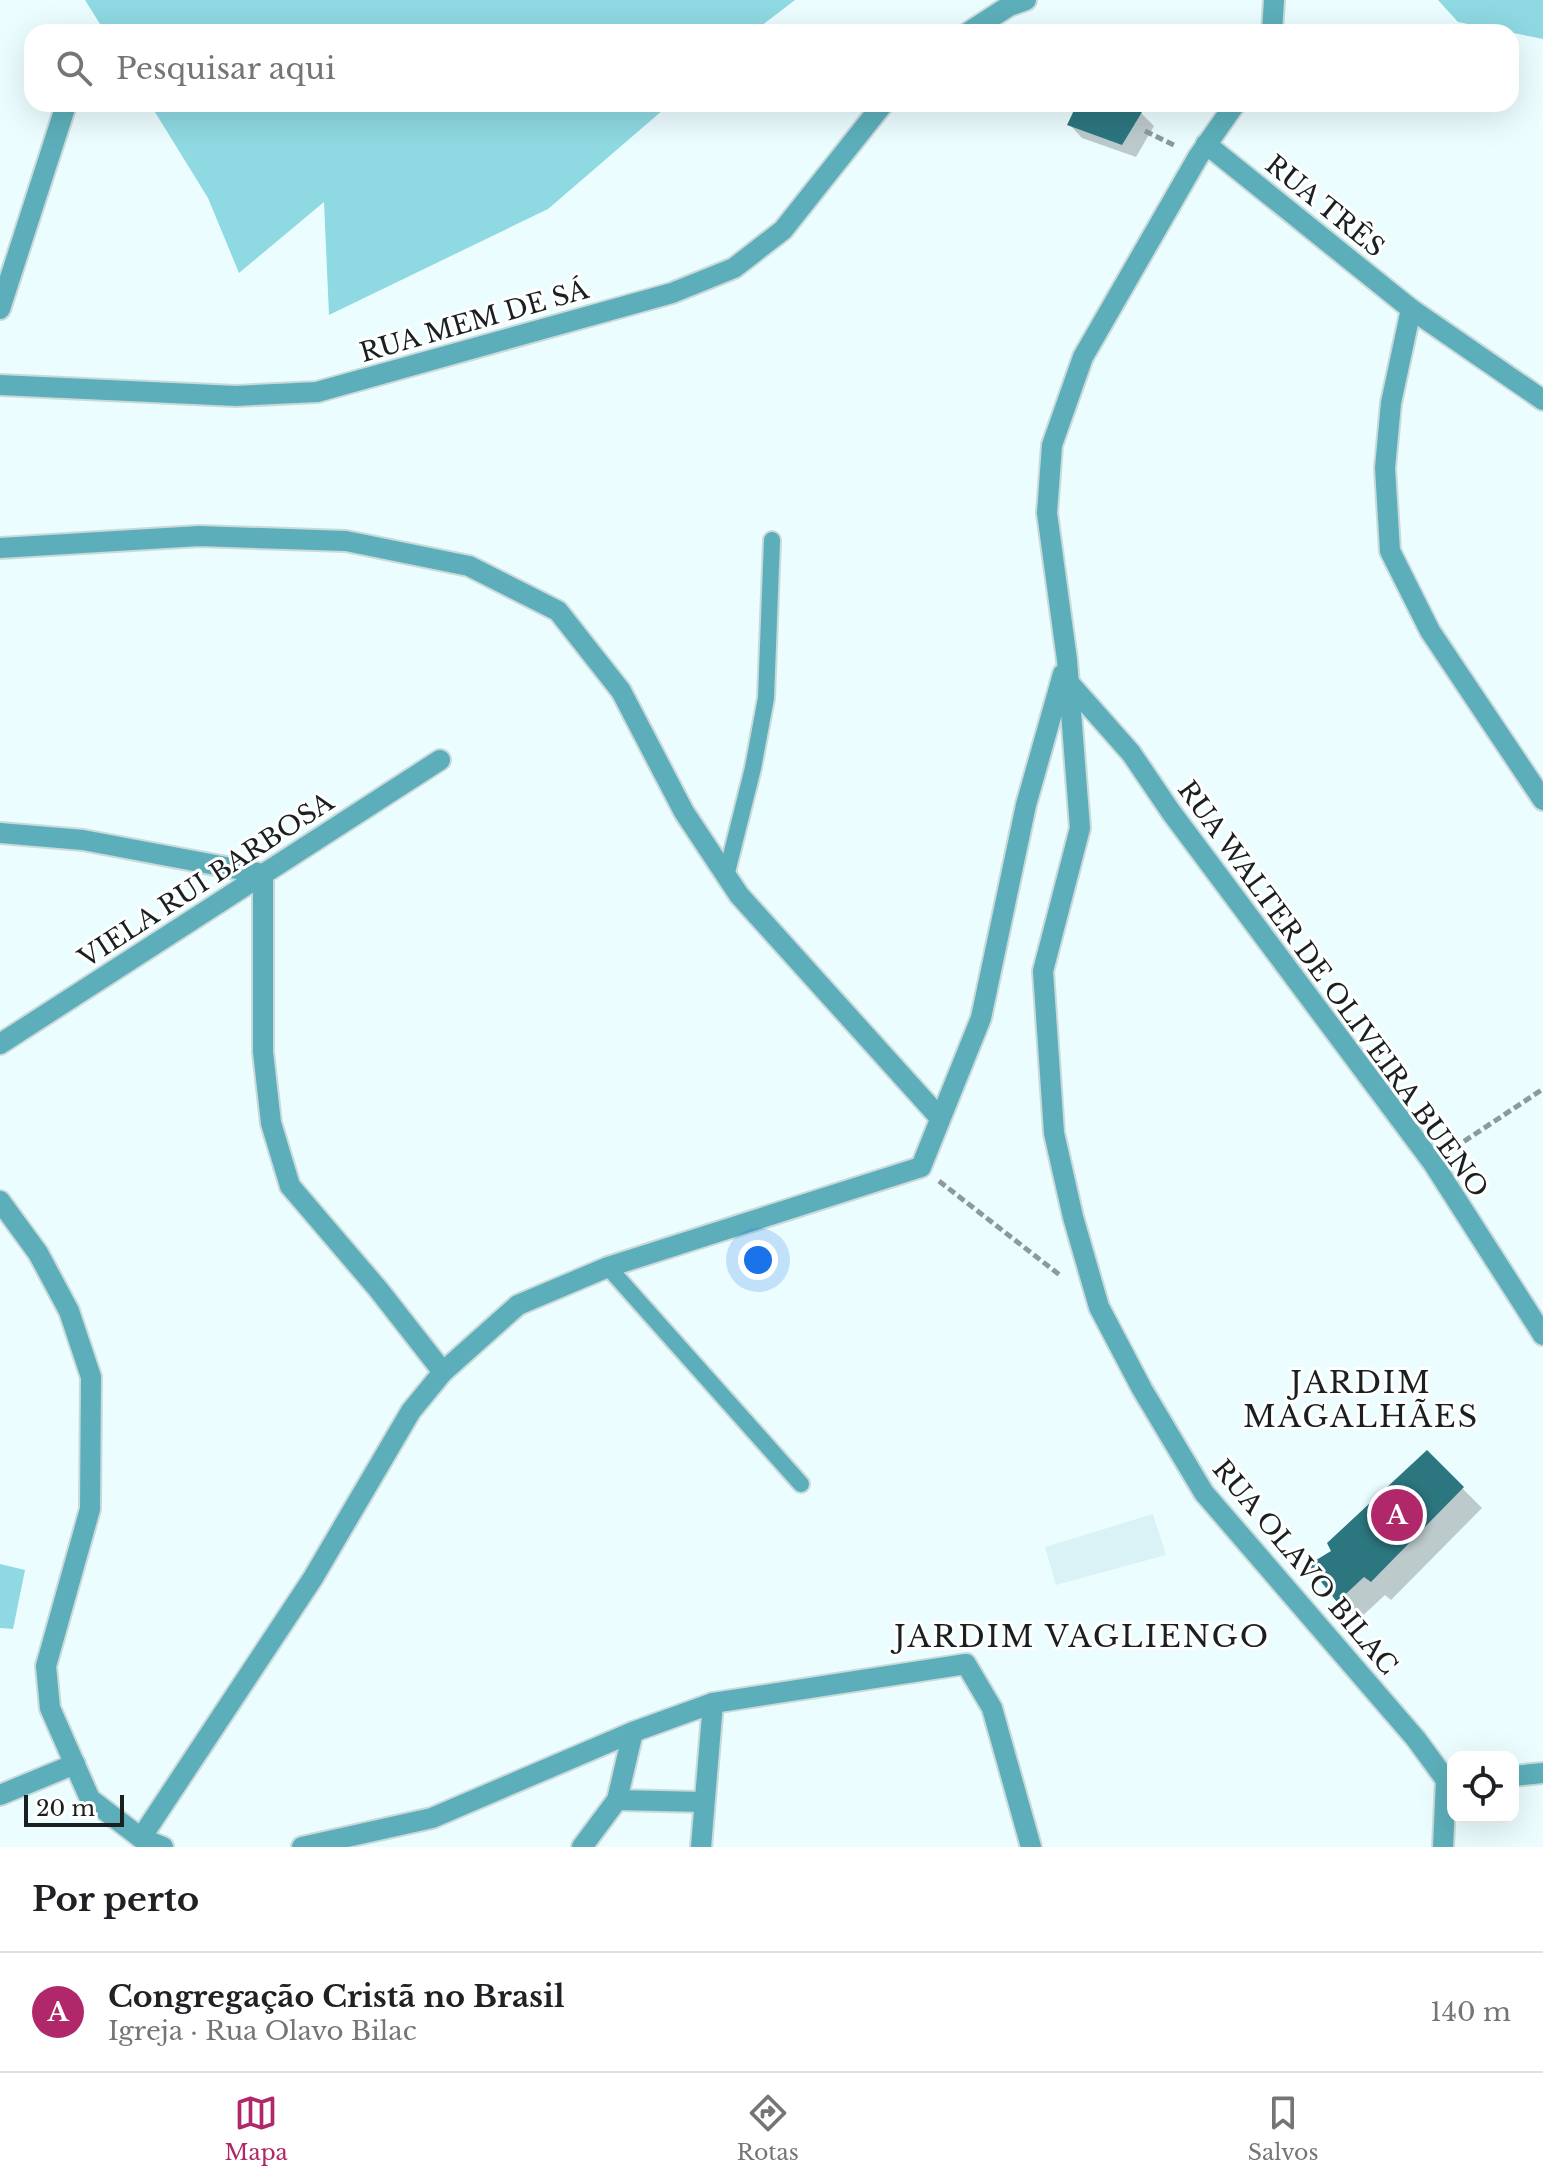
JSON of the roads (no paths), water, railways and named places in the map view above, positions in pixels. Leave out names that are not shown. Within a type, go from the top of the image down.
[{"type":"street","points":[[981,24],[1009,6],[1026,0]]},
{"type":"street","points":[[1272,24],[1274,0]]},
{"type":"street","points":[[0,309],[64,112]]},
{"type":"street","name":"RUA MEM DE SÁ","points":[[0,385],[236,396],[317,392],[672,293],[734,268],[783,230],[877,112]]},
{"type":"street","name":"RUA OLAVO BILAC","points":[[1229,112],[1206,144],[1083,357],[1052,445],[1047,513],[1067,660],[1080,828],[1043,971],[1054,1133],[1099,1307],[1142,1389],[1204,1493],[1447,1776]]},
{"type":"street","name":"RUA TRÊS","points":[[1206,144],[1411,309],[1543,400]]},
{"type":"street","points":[[1411,309],[1391,403],[1385,468],[1390,551],[1430,631],[1543,800]]},
{"type":"street","points":[[0,548],[199,536],[346,541],[469,566],[558,611],[621,691],[684,812],[739,895],[940,1118]]},
{"type":"street","points":[[141,1838],[313,1578],[411,1411],[443,1372],[518,1305],[608,1267],[921,1167],[981,1018],[1026,805],[1067,660]]},
{"type":"street","name":"RUA WALTER DE OLIVEIRA BUENO","points":[[1069,683],[1131,753],[1180,824],[1433,1163],[1543,1335]]},
{"type":"street","name":"VIELA RUI BARBOSA","points":[[0,1044],[440,760]]},
{"type":"street","points":[[0,833],[83,840],[263,874],[263,1052],[271,1123],[290,1186],[378,1289],[443,1372]]},
{"type":"street","points":[[0,1201],[38,1253],[69,1311],[91,1377],[90,1509],[46,1666],[50,1708],[90,1799],[141,1838],[163,1847]]},
{"type":"street","points":[[302,1847],[432,1818],[633,1732],[713,1703],[966,1664],[992,1708],[1031,1847]]},
{"type":"street","points":[[701,1847],[713,1703]]},
{"type":"street","points":[[582,1847],[617,1800],[633,1732]]},
{"type":"street","points":[[0,1795],[75,1764]]},
{"type":"street","points":[[1519,1775],[1543,1773]]},
{"type":"street","points":[[617,1800],[704,1802]]},
{"type":"street","name":"RUA OLAVO BILAC","points":[[1443,1847],[1447,1809]]},
{"type":"lane","points":[[726,876],[753,768],[766,698],[772,540]]},
{"type":"lane","points":[[608,1267],[801,1484]]},
{"type":"place","name":"Congregação Cristã no Brasil","points":[[1397,1515]]},
{"type":"district","name":"JARDIM MAGALHÃES","points":[[1361,1400]]},
{"type":"district","name":"JARDIM VAGLIENGO","points":[[1082,1637]]}]
